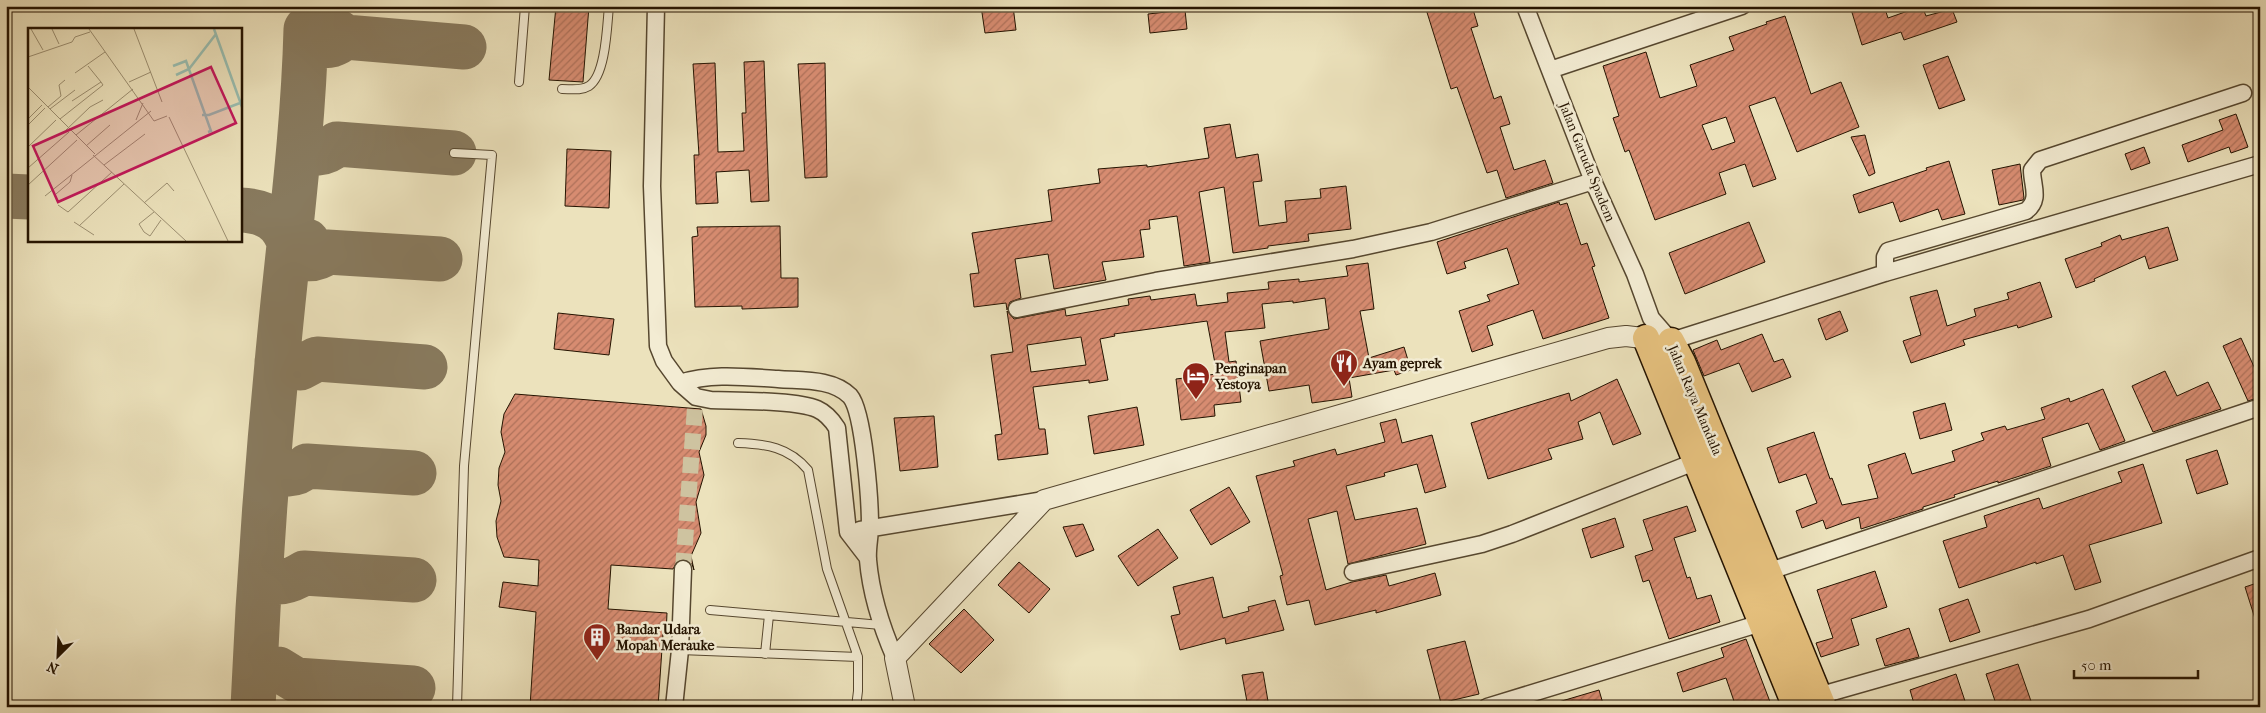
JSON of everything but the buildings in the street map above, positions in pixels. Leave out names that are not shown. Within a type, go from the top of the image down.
[{"type":"highway","name":"Jalan Raya Mandala","points":[[1656,332],[1697,461],[1761,623],[1812,703]]},
{"type":"highway","name":"Jalan Raya Mandala","points":[[1656,332],[1682,362],[1767,572],[1812,703]]},
{"type":"street","points":[[656,6],[652,186],[658,346],[664,361],[696,402]]},
{"type":"street","name":"Jalan Garuda Spadem","points":[[1525,6],[1593,181],[1635,274],[1656,332]]},
{"type":"street","points":[[1550,70],[1742,6]]},
{"type":"street","points":[[1886,273],[1885,257],[1888,251],[2026,211],[2033,204],[2035,198],[2032,173],[2040,160],[2243,94]]},
{"type":"street","points":[[848,532],[1044,500],[1608,338],[1656,332],[1886,273],[2260,164]]},
{"type":"street","points":[[1017,309],[1156,281],[1353,248],[1431,232],[1593,181]]},
{"type":"street","points":[[680,383],[698,378],[719,376],[818,382],[839,388],[850,396],[857,408],[861,428],[870,527],[868,558],[881,625],[895,658],[906,707]]},
{"type":"street","points":[[696,402],[698,378]]},
{"type":"street","points":[[696,402],[711,400],[802,404],[827,415],[837,428],[848,532],[868,558]]},
{"type":"street","points":[[1767,572],[2260,407]]},
{"type":"street","points":[[1353,572],[1489,541],[1697,461]]},
{"type":"street","points":[[895,658],[1044,500]]},
{"type":"street","points":[[1812,703],[2089,619],[2260,558]]},
{"type":"street","points":[[674,707],[680,650],[683,569]]},
{"type":"street","points":[[1487,707],[1761,623]]},
{"type":"lane","points":[[519,82],[525,6]]},
{"type":"lane","points":[[562,89],[582,89],[591,85],[598,75],[604,54],[610,6]]},
{"type":"lane","points":[[454,153],[492,154],[464,466],[457,707]]},
{"type":"lane","points":[[738,443],[766,444],[786,451],[801,461],[808,470],[827,569],[858,657],[856,707]]},
{"type":"lane","points":[[710,610],[881,625]]},
{"type":"lane","points":[[766,654],[769,615]]},
{"type":"lane","points":[[680,650],[858,657]]},
{"type":"taxiway","points":[[253,707],[266,493],[302,113],[306,29],[317,26],[327,27],[345,37]]},
{"type":"taxiway","points":[[317,45],[332,45],[345,37],[464,47]]},
{"type":"taxiway","points":[[299,147],[314,153],[328,151],[337,144],[454,153]]},
{"type":"taxiway","points":[[6,196],[28,197]]},
{"type":"taxiway","points":[[241,210],[258,212],[272,218],[287,236],[290,245],[307,241]]},
{"type":"taxiway","points":[[289,253],[309,259],[327,252],[440,259]]},
{"type":"taxiway","points":[[277,362],[300,368],[317,359],[425,367]]},
{"type":"taxiway","points":[[268,470],[289,474],[298,472],[307,466],[414,473]]},
{"type":"taxiway","points":[[261,579],[283,582],[304,573],[414,580]]},
{"type":"taxiway","points":[[255,673],[266,669],[278,669],[296,680],[413,688]]},
{"type":"tunnel","points":[[683,569],[695,408]]},
{"type":"place","name":"Ayam geprek","points":[[1344,387]]},
{"type":"place","name":"Penginapan Yestoya","points":[[1196,400]]},
{"type":"place","name":"Bandar Udara Mopah Merauke","points":[[597,661]]}]
